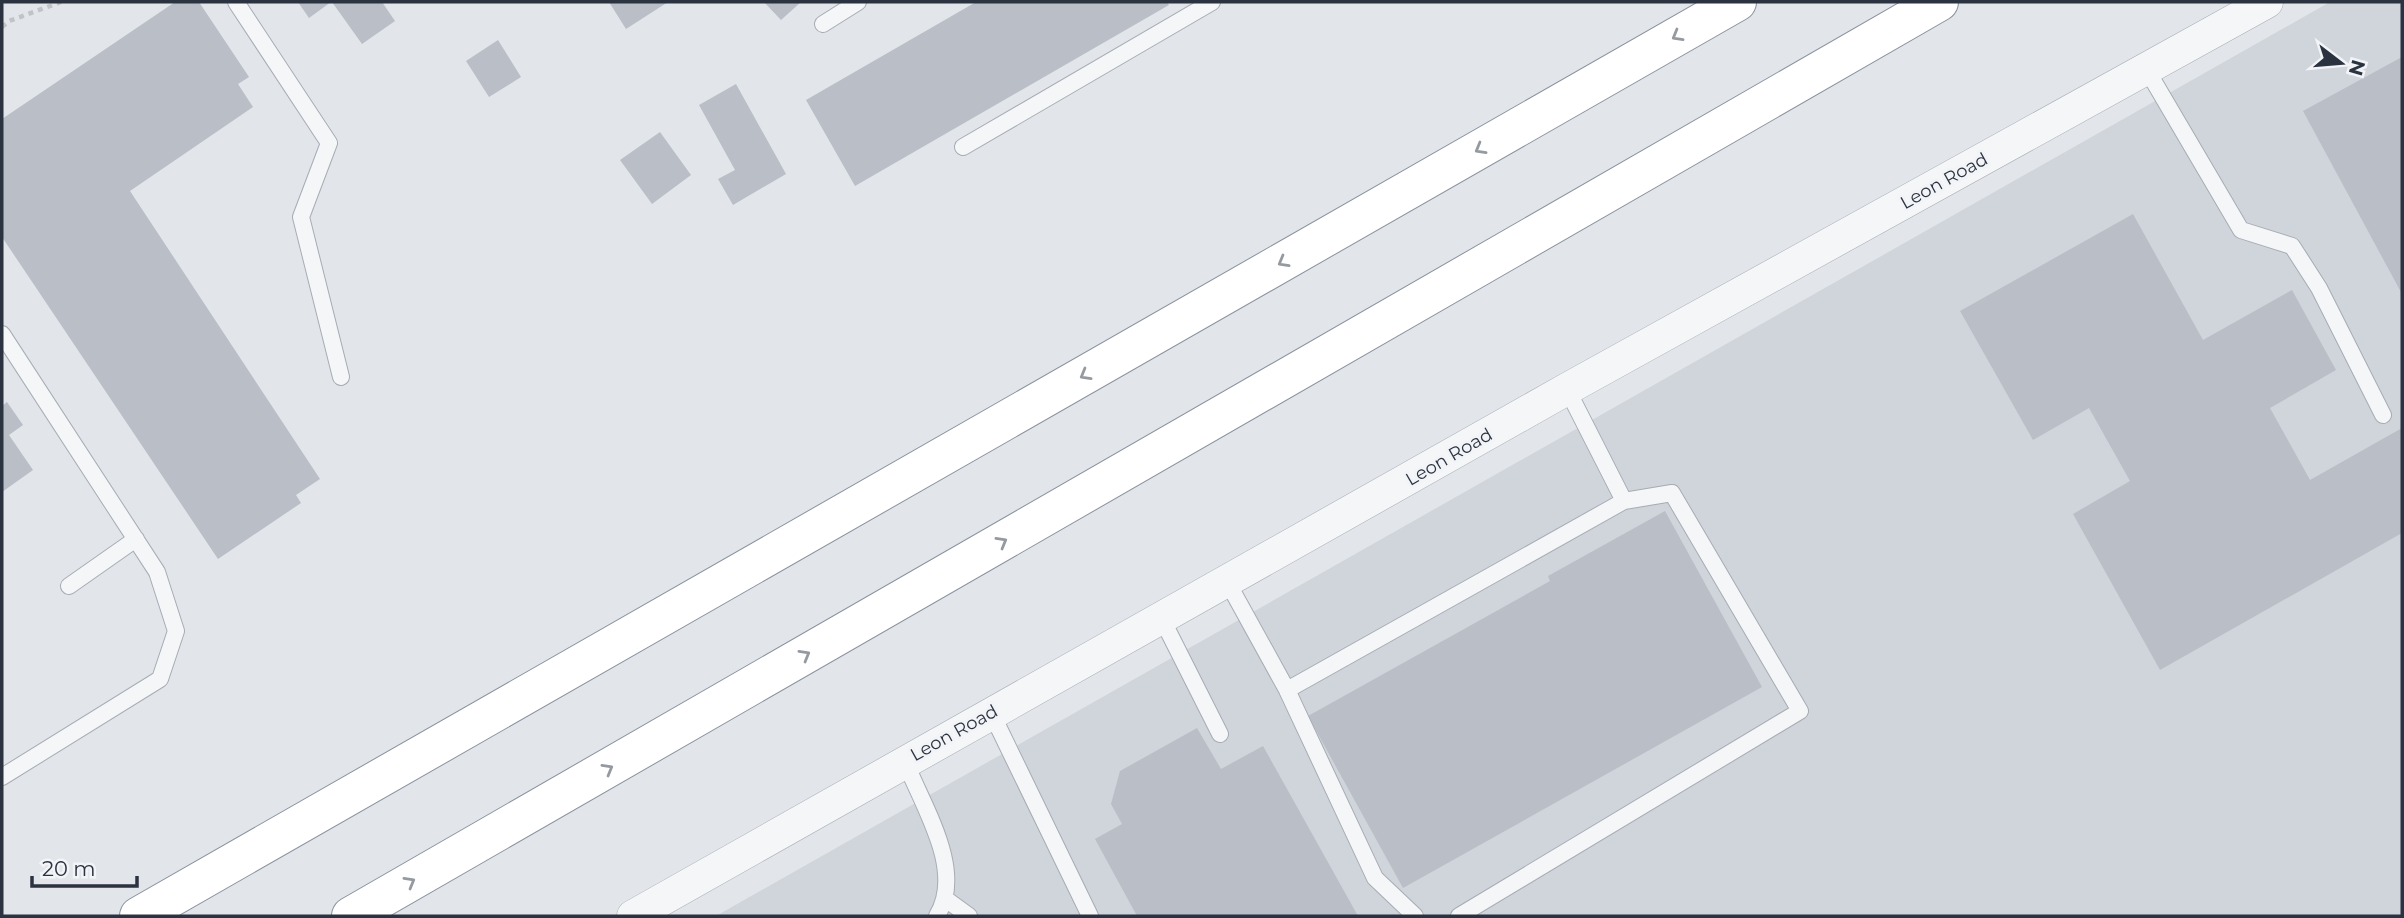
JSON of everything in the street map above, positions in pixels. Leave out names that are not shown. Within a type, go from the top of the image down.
[{"type":"highway","points":[[139,916],[1737,2]]},
{"type":"highway","points":[[351,916],[1939,2]]},
{"type":"street","name":"Leon Road","points":[[633,916],[1161,617],[1228,583],[1567,389],[2267,2]]},
{"type":"lane","points":[[236,2],[329,143],[301,217],[341,377]]},
{"type":"lane","points":[[823,24],[859,2]]},
{"type":"lane","points":[[963,147],[1212,2]]},
{"type":"lane","points":[[2147,70],[2241,230],[2292,246],[2319,288],[2383,415]]},
{"type":"lane","points":[[2,334],[157,572],[176,631],[160,679],[2,776]]},
{"type":"lane","points":[[1567,389],[1624,501]]},
{"type":"lane","points":[[1287,690],[1624,501],[1672,493],[1800,712],[1459,916]]},
{"type":"lane","points":[[69,586],[135,539]]},
{"type":"lane","points":[[1228,583],[1287,690],[1375,878],[1415,916]]},
{"type":"lane","points":[[1161,617],[1220,734]]},
{"type":"lane","points":[[992,712],[1090,916]]},
{"type":"lane","points":[[905,761],[948,866],[947,900],[937,916]]},
{"type":"lane","points":[[947,900],[969,916]]},
{"type":"path","points":[[2,27],[9,21],[61,2]]},
{"type":"shaded area","points":[[2330,2],[2402,2],[2402,916],[716,916]]},
{"type":"building","points":[[175,2],[199,2],[249,77],[238,84],[253,107],[130,191],[320,479],[296,495],[301,503],[218,559],[2,237],[2,119]]},
{"type":"building","points":[[298,2],[331,2],[309,18]]},
{"type":"building","points":[[332,2],[382,2],[395,21],[362,44]]},
{"type":"building","points":[[609,2],[668,2],[626,29]]},
{"type":"building","points":[[764,2],[801,2],[781,20]]},
{"type":"building","points":[[976,2],[1167,2],[1169,5],[855,186],[806,100]]},
{"type":"building","points":[[498,40],[521,77],[489,97],[466,61]]},
{"type":"building","points":[[2402,57],[2402,294],[2303,111]]},
{"type":"building","points":[[736,84],[786,174],[733,205],[718,179],[735,170],[699,105]]},
{"type":"building","points":[[660,132],[691,175],[652,204],[620,160]]},
{"type":"building","points":[[2133,214],[2203,340],[2292,290],[2336,370],[2270,408],[2310,480],[2402,428],[2402,533],[2160,670],[2073,514],[2130,481],[2089,408],[2033,440],[1960,311]]},
{"type":"building","points":[[7,402],[23,425],[9,435],[33,470],[2,492],[2,406]]},
{"type":"building","points":[[1665,511],[1762,687],[1403,888],[1308,716],[1550,581],[1548,576]]},
{"type":"building","points":[[1197,728],[1221,769],[1263,746],[1358,916],[1137,916],[1095,839],[1122,824],[1111,804],[1120,771]]}]
